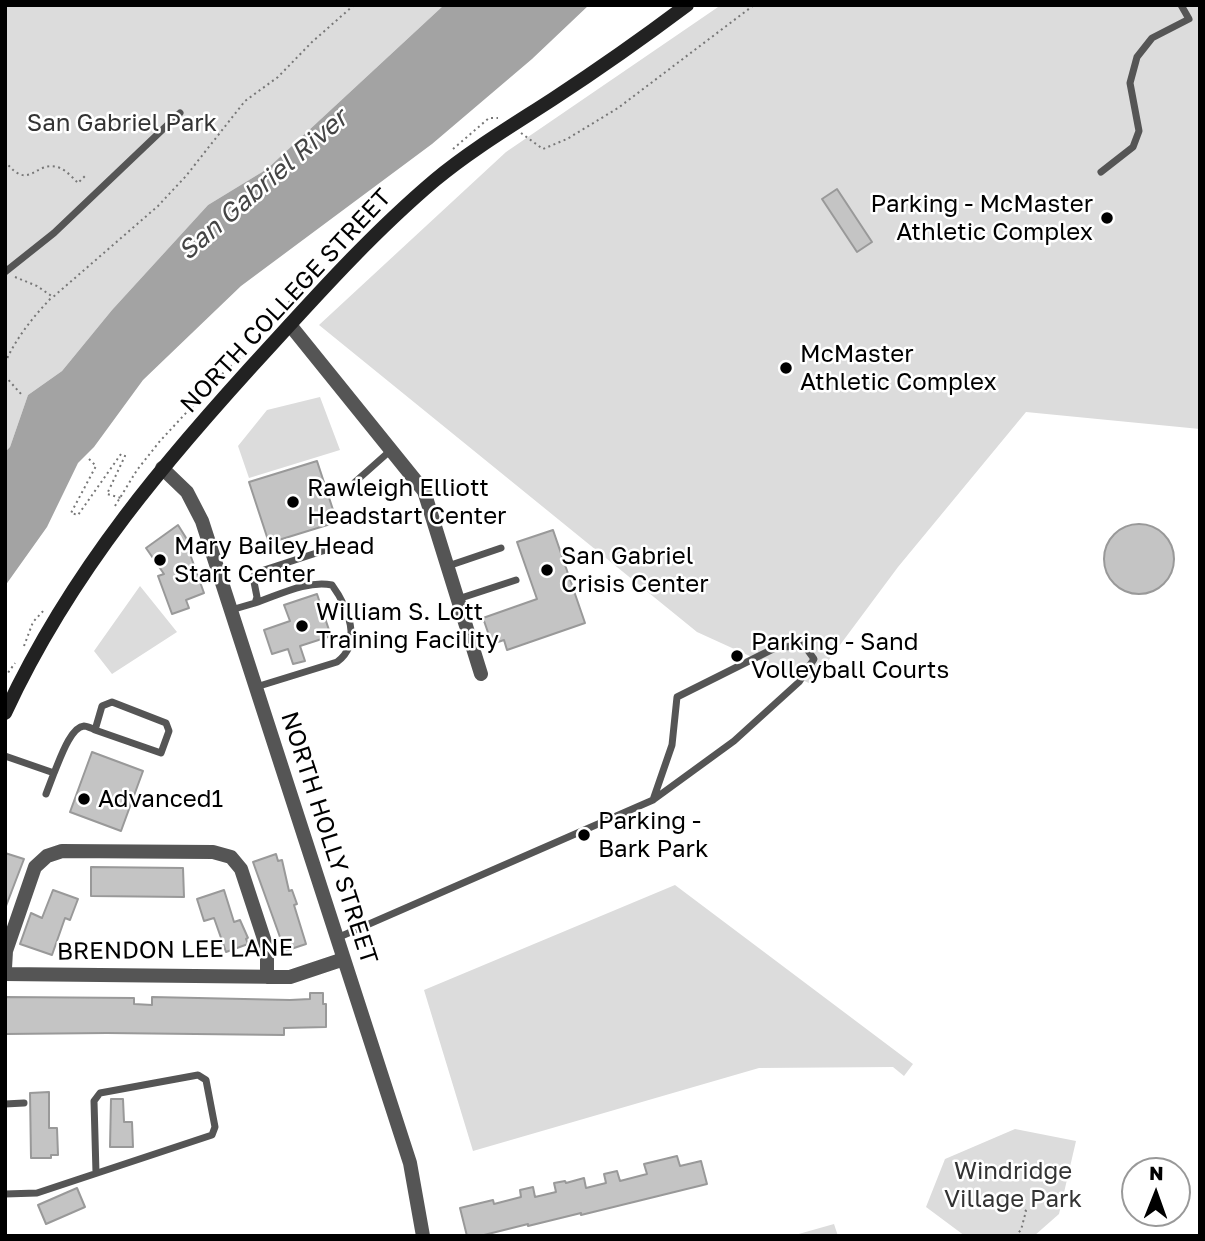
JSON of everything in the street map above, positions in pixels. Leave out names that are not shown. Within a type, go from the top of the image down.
[{"type":"street","name":"NORTH COLLEGE STREET","points":[[5,713],[83,573],[124,515],[285,320],[435,180],[613,60],[687,5]]},
{"type":"street","points":[[285,320],[424,491],[481,674]]},
{"type":"street","name":"NORTH HOLLY STREET","points":[[162,468],[187,492],[202,521],[410,1163],[423,1236]]},
{"type":"street","points":[[5,968],[6,951],[35,867],[47,856],[62,851],[213,852],[231,857],[241,869],[267,948],[267,977]]},
{"type":"street","name":"BRENDON LEE LANE","points":[[5,974],[289,977],[344,959]]},
{"type":"lane","points":[[1101,172],[1133,146],[1139,131],[1130,83],[1137,57],[1152,38],[1189,19],[1181,5]]},
{"type":"lane","points":[[5,272],[54,233],[180,113]]},
{"type":"lane","points":[[355,482],[392,450]]},
{"type":"lane","points":[[255,603],[257,597],[253,577],[258,572],[341,545]]},
{"type":"lane","points":[[447,566],[501,548]]},
{"type":"lane","points":[[457,600],[516,580]]},
{"type":"lane","points":[[231,610],[322,583],[332,585],[346,611],[352,633],[351,645],[346,655],[338,662],[256,687]]},
{"type":"lane","points":[[337,938],[653,800],[734,741],[799,682],[814,659],[804,645],[775,648],[677,697],[672,745],[653,800]]},
{"type":"lane","points":[[46,794],[71,736],[78,729],[85,726],[95,730],[161,753],[169,731],[166,723],[112,702],[102,706],[95,730]]},
{"type":"lane","points":[[5,756],[54,773]]},
{"type":"lane","points":[[5,1194],[37,1193],[212,1135],[215,1127],[206,1080],[198,1074],[100,1093],[94,1101],[96,1173]]},
{"type":"lane","points":[[5,1104],[24,1103]]},
{"type":"path","points":[[5,363],[33,317],[53,296],[158,206],[186,176],[245,101],[278,76],[354,5]]},
{"type":"path","points":[[452,149],[489,117],[508,118],[531,142],[543,149],[567,139],[618,108],[754,5]]},
{"type":"path","points":[[5,161],[14,173],[23,176],[52,166],[61,169],[78,183],[86,175]]},
{"type":"path","points":[[14,276],[53,296]]},
{"type":"path","points":[[285,320],[315,277]]},
{"type":"path","points":[[114,508],[137,470],[160,441],[225,370],[244,354]]},
{"type":"path","points":[[5,376],[21,394]]},
{"type":"path","points":[[89,459],[96,466],[71,513],[78,515],[121,454],[125,456],[107,494],[121,498]]},
{"type":"path","points":[[21,653],[33,622],[47,606]]},
{"type":"path","points":[[5,677],[16,661]]},
{"type":"path","points":[[1009,1195],[1026,1212],[1021,1230],[1015,1236]]},
{"type":"green space","name":"San Gabriel Park","points":[[5,5],[444,5],[267,169],[208,205],[112,310],[62,371],[28,395],[10,447],[5,452]]},
{"type":"green space","name":"McMaster Athletic Complex","points":[[721,5],[1200,5],[1200,429],[1026,412],[898,567],[811,684],[697,632],[319,325],[506,152]]},
{"type":"green space","points":[[320,397],[340,450],[249,478],[238,446],[267,410]]},
{"type":"green space","points":[[140,586],[177,632],[112,674],[94,651]]},
{"type":"green space","points":[[675,885],[913,1064],[904,1076],[893,1067],[759,1068],[473,1151],[424,990]]},
{"type":"green space","name":"Windridge Village Park","points":[[1015,1129],[1076,1141],[1059,1214],[1034,1236],[965,1236],[926,1207],[945,1159]]},
{"type":"green space","points":[[834,1224],[838,1236],[795,1236],[795,1235]]},
{"type":"water","name":"San Gabriel River","points":[[444,5],[589,5],[532,59],[432,144],[241,286],[143,380],[94,447],[78,463],[47,527],[5,586],[5,452],[10,447],[28,395],[62,371],[112,310],[208,205],[267,169]]},
{"type":"building","points":[[837,189],[872,242],[857,252],[822,199]]},
{"type":"building","name":"Rawleigh Elliott Headstart Center","points":[[317,461],[337,522],[269,543],[249,482]]},
{"type":"building","points":[[1146,524],[1159,530],[1168,539],[1172,545],[1172,573],[1164,584],[1153,592],[1132,594],[1114,584],[1106,573],[1104,552],[1114,534],[1125,526]]},
{"type":"building","points":[[178,525],[188,541],[186,543],[204,593],[186,600],[189,608],[172,614],[158,576],[164,574],[146,548]]},
{"type":"building","name":"San Gabriel Crisis Center","points":[[553,530],[585,623],[507,650],[504,640],[492,644],[483,618],[537,599],[517,542]]},
{"type":"building","name":"William S. Lott Training Facility","points":[[317,594],[331,636],[300,646],[305,661],[293,664],[288,649],[272,654],[264,630],[290,621],[284,605]]},
{"type":"building","points":[[92,752],[143,771],[121,831],[70,812]]},
{"type":"building","points":[[5,853],[24,859],[6,906],[5,905]]},
{"type":"building","points":[[276,854],[278,861],[282,860],[289,891],[292,890],[297,904],[294,905],[306,944],[285,951],[253,862]]},
{"type":"building","points":[[91,867],[183,868],[184,897],[91,896]]},
{"type":"building","points":[[53,890],[78,899],[70,920],[65,918],[52,955],[20,944],[31,913],[42,918]]},
{"type":"building","points":[[224,890],[234,922],[240,920],[248,938],[248,944],[226,952],[214,918],[204,921],[197,899]]},
{"type":"building","points":[[310,993],[323,993],[326,1027],[284,1028],[284,1035],[5,1034],[5,997],[134,998],[134,1004],[152,1005],[152,997],[290,1000],[310,999]]},
{"type":"building","points":[[49,1092],[49,1128],[57,1128],[58,1155],[51,1155],[51,1158],[31,1158],[30,1093]]},
{"type":"building","points":[[111,1099],[123,1099],[124,1122],[132,1122],[133,1147],[110,1147]]},
{"type":"building","points":[[677,1156],[680,1166],[701,1161],[707,1184],[581,1215],[480,1236],[467,1236],[460,1208],[521,1197],[520,1190],[533,1187],[535,1197],[556,1192],[554,1183],[565,1181],[566,1183],[584,1178],[586,1188],[606,1183],[604,1174],[617,1171],[620,1181],[647,1174],[644,1164]]},
{"type":"building","points":[[77,1188],[85,1207],[46,1224],[38,1205]]},
{"type":"place","name":"Parking - McMaster Athletic Complex","points":[[1107,218]]},
{"type":"place","name":"McMaster Athletic Complex","points":[[786,368]]},
{"type":"place","name":"Rawleigh Elliott Headstart Center","points":[[293,502]]},
{"type":"place","name":"Mary Bailey Head Start Center","points":[[160,560]]},
{"type":"place","name":"San Gabriel Crisis Center","points":[[547,570]]},
{"type":"place","name":"William S. Lott Training Facility","points":[[302,626]]},
{"type":"place","name":"Parking - Sand Volleyball Courts","points":[[737,656]]},
{"type":"place","name":"Advanced1","points":[[84,799]]},
{"type":"place","name":"Parking - Bark Park","points":[[584,835]]}]
